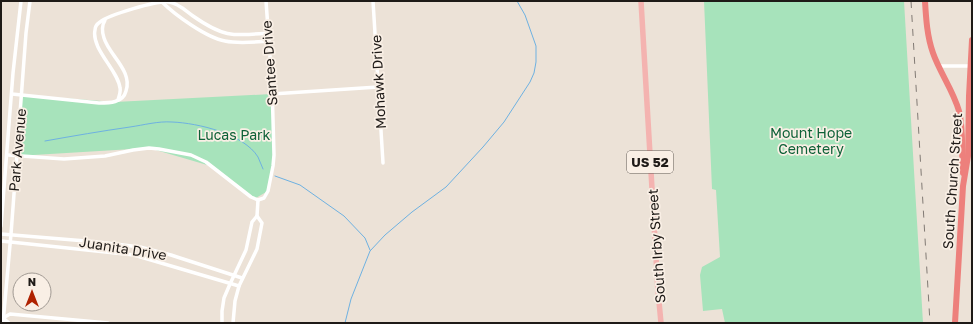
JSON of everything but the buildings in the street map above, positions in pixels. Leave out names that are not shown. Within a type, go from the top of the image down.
[{"type":"highway","points":[[925,1],[928,31],[933,53],[954,98],[962,126],[964,186]]},
{"type":"highway","name":"South Church Street","points":[[954,323],[964,186],[968,156],[972,40]]},
{"type":"highway","points":[[954,98],[961,102],[966,101],[969,96]]},
{"type":"main road","name":"South Irby Street","points":[[641,1],[661,323]]},
{"type":"street","name":"Park Avenue","points":[[1,226],[21,1]]},
{"type":"street","name":"Park Avenue","points":[[3,323],[2,317],[11,234],[26,33],[30,1]]},
{"type":"street","points":[[118,100],[120,91],[119,82],[97,45],[94,31],[98,24],[106,19],[162,1],[168,1],[178,5],[207,26],[225,34],[240,35],[268,33]]},
{"type":"street","points":[[162,1],[169,9],[216,38],[235,42],[269,41]]},
{"type":"street","name":"Santee Drive","points":[[258,200],[264,198],[268,191],[273,166],[272,94],[266,1]]},
{"type":"street","name":"Mohawk Drive","points":[[373,1],[383,163]]},
{"type":"street","points":[[12,94],[99,102],[111,102],[118,100],[125,94],[128,83],[125,73],[104,40],[103,27],[106,19]]},
{"type":"street","points":[[938,66],[971,66]]},
{"type":"street","points":[[272,94],[378,87]]},
{"type":"street","points":[[8,155],[55,159],[76,159],[149,148],[185,154],[206,162],[251,197],[258,200],[256,216],[252,222],[246,250],[233,276],[223,305],[222,323]]},
{"type":"street","points":[[233,323],[235,301],[239,286],[255,254],[260,237],[262,223],[256,216]]},
{"type":"street","name":"Juanita Drive","points":[[1,234],[140,247],[171,255],[242,278]]},
{"type":"street","name":"Juanita Drive","points":[[1,241],[134,255],[239,286]]},
{"type":"street","points":[[9,323],[2,317],[10,314],[108,323]]},
{"type":"green space","name":"Mount Hope Cemetery","points":[[704,1],[904,1],[923,323],[725,323],[722,309],[703,311],[700,275],[702,267],[720,257],[716,190],[712,189]]},
{"type":"green space","name":"Lucas Park","points":[[272,94],[274,155],[268,191],[254,199],[214,167],[149,148],[17,156],[22,95],[115,102]]},
{"type":"waterway","points":[[345,323],[351,299],[370,251],[385,235],[412,212],[446,187],[504,122],[530,82],[534,73],[536,62],[536,46],[525,15],[517,1]]},
{"type":"waterway","points":[[45,141],[156,123],[183,123],[220,131],[242,142],[258,157],[263,169]]},
{"type":"waterway","points":[[275,176],[300,185],[344,216],[365,238],[370,250]]},
{"type":"railway","points":[[911,1],[930,323]]}]
